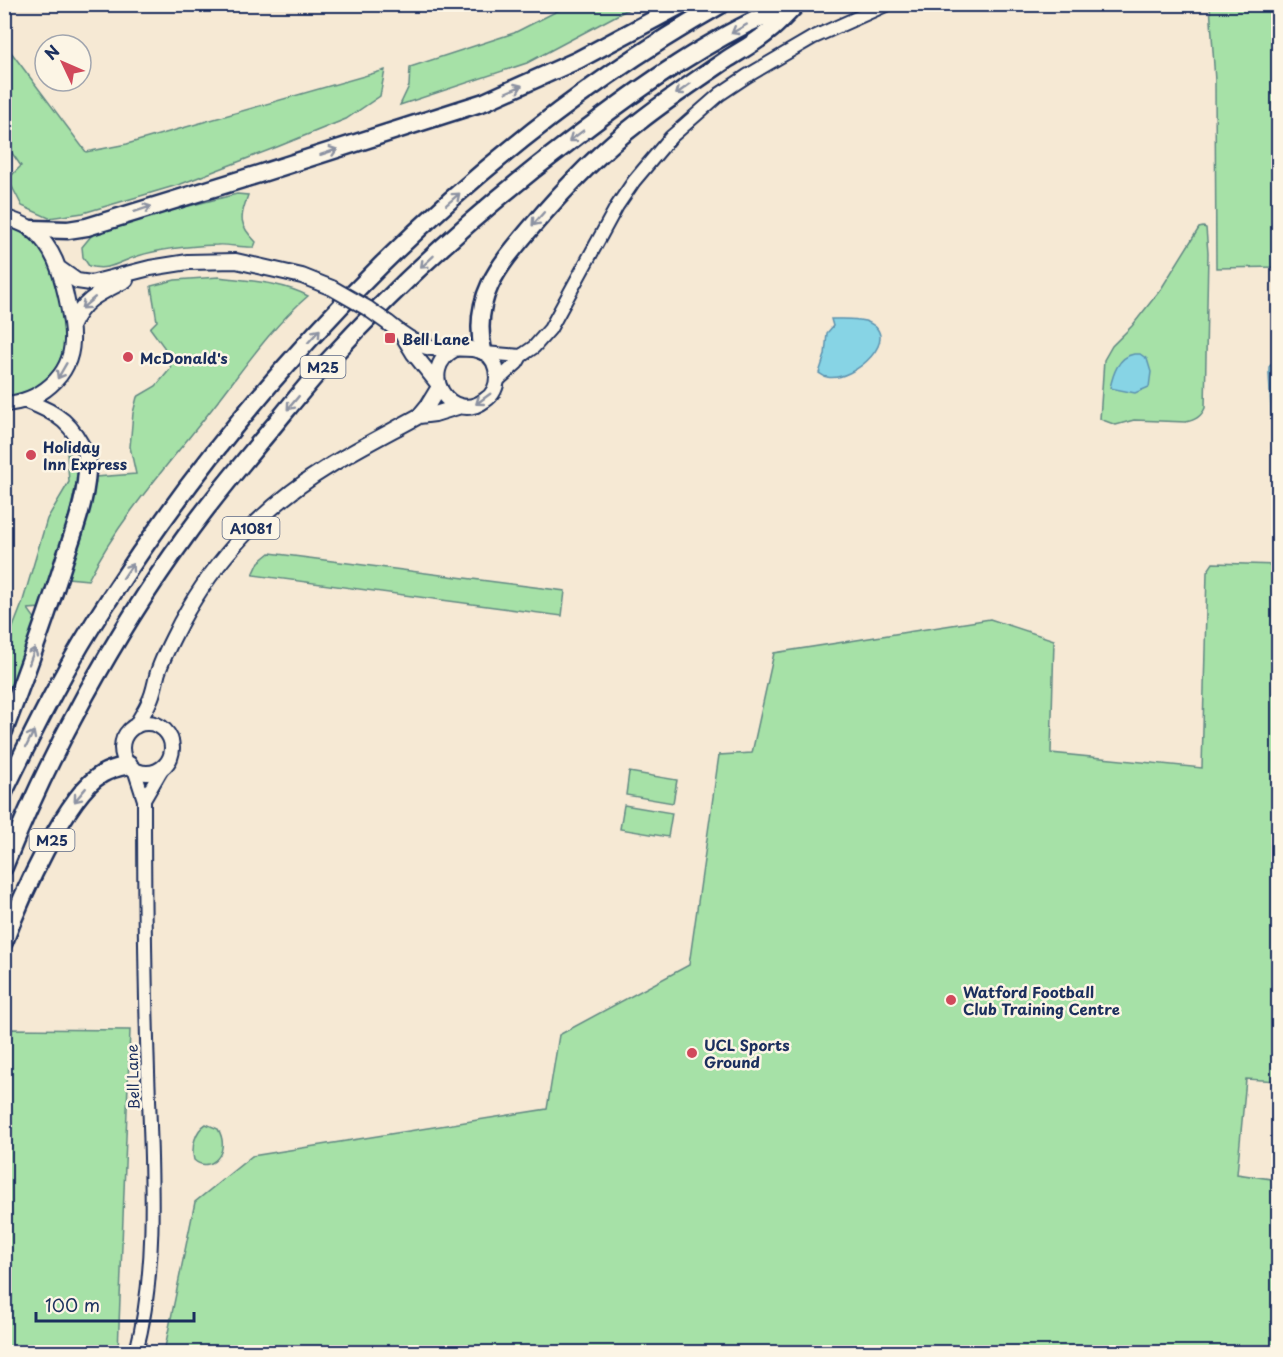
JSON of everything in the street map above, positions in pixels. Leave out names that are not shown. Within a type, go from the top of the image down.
[{"type":"highway","points":[[32,229],[68,230],[87,227],[484,102],[578,60],[683,4]]},
{"type":"highway","name":"M25","points":[[4,792],[78,648],[134,561],[206,462],[325,324],[384,262],[498,159],[566,106],[722,4]]},
{"type":"highway","name":"M25","points":[[4,867],[18,832],[89,688],[150,588],[228,481],[328,361],[417,271],[474,219],[550,156],[613,108],[689,58],[761,16],[792,4]]},
{"type":"highway","points":[[484,352],[480,337],[481,311],[488,287],[508,255],[540,216],[578,176],[639,121],[691,83],[767,33],[797,4]]},
{"type":"highway","points":[[4,731],[48,613],[76,526],[86,492],[87,456]]},
{"type":"highway","name":"M25","points":[[4,942],[40,862],[76,800],[101,774],[131,767]]},
{"type":"main road","points":[[497,381],[550,329],[617,206],[634,181],[671,137],[720,94],[783,54],[812,38],[888,4]]},
{"type":"main road","points":[[4,218],[20,222],[32,229],[44,242],[60,268],[72,325],[70,356],[59,377],[44,392],[26,401],[4,404]]},
{"type":"main road","points":[[60,268],[78,281],[91,283],[150,268],[188,262],[236,261],[302,276],[332,288],[367,308],[403,336],[424,346],[455,349],[473,347],[503,356],[521,356]]},
{"type":"main road","points":[[72,325],[78,312],[89,300],[150,268]]},
{"type":"main road","points":[[403,336],[445,397],[461,406],[470,407],[480,404],[494,390],[497,381],[494,363],[484,352]]},
{"type":"main road","points":[[438,385],[438,370],[441,362],[455,349]]},
{"type":"main road","name":"A1081","points":[[136,726],[150,701],[158,671],[170,644],[195,598],[228,552],[249,529],[284,498],[331,465],[419,416],[428,405],[438,385]]},
{"type":"main road","points":[[26,401],[48,409],[65,421],[77,435],[87,456]]},
{"type":"main road","name":"A1081","points":[[419,416],[461,406]]},
{"type":"main road","points":[[150,701],[160,727],[172,744],[170,758],[162,768],[148,773],[131,767],[122,752],[130,730],[144,724],[160,727]]},
{"type":"main road","name":"Bell Lane","points":[[131,767],[144,800],[146,997],[152,1180],[148,1290],[136,1353]]},
{"type":"main road","name":"Bell Lane","points":[[144,800],[162,768]]},
{"type":"green space","points":[[569,5],[636,5],[527,63],[400,105],[409,86],[410,67],[514,33]]},
{"type":"green space","points":[[1210,5],[1278,5],[1278,267],[1216,268],[1215,81]]},
{"type":"green space","points":[[5,44],[33,81],[33,93],[42,93],[86,152],[127,144],[385,70],[380,96],[346,119],[181,184],[83,213],[49,218],[22,206],[8,179],[21,166],[5,143]]},
{"type":"green space","points":[[237,194],[248,195],[242,220],[246,230],[256,242],[254,247],[222,245],[177,248],[147,253],[103,268],[89,266],[83,257],[82,247],[92,235],[153,215]]},
{"type":"green space","points":[[4,226],[28,237],[45,256],[59,293],[65,334],[62,354],[52,373],[36,387],[5,396]]},
{"type":"green space","points":[[1199,228],[1206,228],[1208,253],[1205,408],[1197,418],[1186,422],[1134,420],[1116,425],[1100,419],[1104,360],[1112,346],[1132,326],[1161,289]]},
{"type":"green space","points":[[219,277],[276,285],[308,296],[268,337],[144,494],[114,536],[88,580],[68,578],[92,501],[95,477],[136,474],[130,447],[137,397],[156,386],[171,368],[164,347],[150,328],[157,321],[151,286],[175,280]]},
{"type":"green space","points":[[67,453],[72,455],[80,467],[68,520],[42,608],[28,609],[36,620],[5,701],[5,648],[22,604],[47,519],[69,482]]},
{"type":"green space","points":[[270,553],[565,591],[562,616],[253,575],[259,562]]},
{"type":"green space","name":"Watford Football Club Training Centre","points":[[1213,563],[1278,565],[1278,1081],[1246,1079],[1237,1174],[1278,1180],[1278,1352],[164,1352],[195,1202],[252,1156],[547,1109],[559,1035],[689,965],[719,755],[752,753],[774,653],[990,619],[1054,640],[1051,753],[1202,768],[1207,572]]},
{"type":"green space","points":[[629,772],[677,780],[673,803],[626,795]]},
{"type":"green space","points":[[624,805],[672,813],[668,837],[620,829]]},
{"type":"green space","points":[[5,1029],[130,1030],[118,1352],[87,1352],[52,1347],[32,1352],[5,1352],[4,1168],[8,1159],[4,1148]]},
{"type":"green space","points":[[206,1124],[218,1129],[222,1138],[221,1153],[212,1163],[200,1164],[194,1160],[193,1150],[197,1135]]},
{"type":"water","points":[[831,319],[865,321],[876,328],[880,336],[878,346],[861,366],[838,377],[826,377],[819,373],[825,355],[827,333],[833,326]]},
{"type":"water","points":[[1134,354],[1140,354],[1147,359],[1151,372],[1149,387],[1135,393],[1110,388],[1120,362]]},
{"type":"water","points":[[1278,356],[1278,475],[1274,466],[1269,367]]},
{"type":"place","name":"Bell Lane","points":[[390,338]]},
{"type":"place","name":"McDonald's","points":[[128,357]]},
{"type":"place","name":"Holiday Inn Express","points":[[31,455]]},
{"type":"place","name":"Watford Football Club Training Centre","points":[[951,1000]]},
{"type":"place","name":"UCL Sports Ground","points":[[692,1053]]}]
